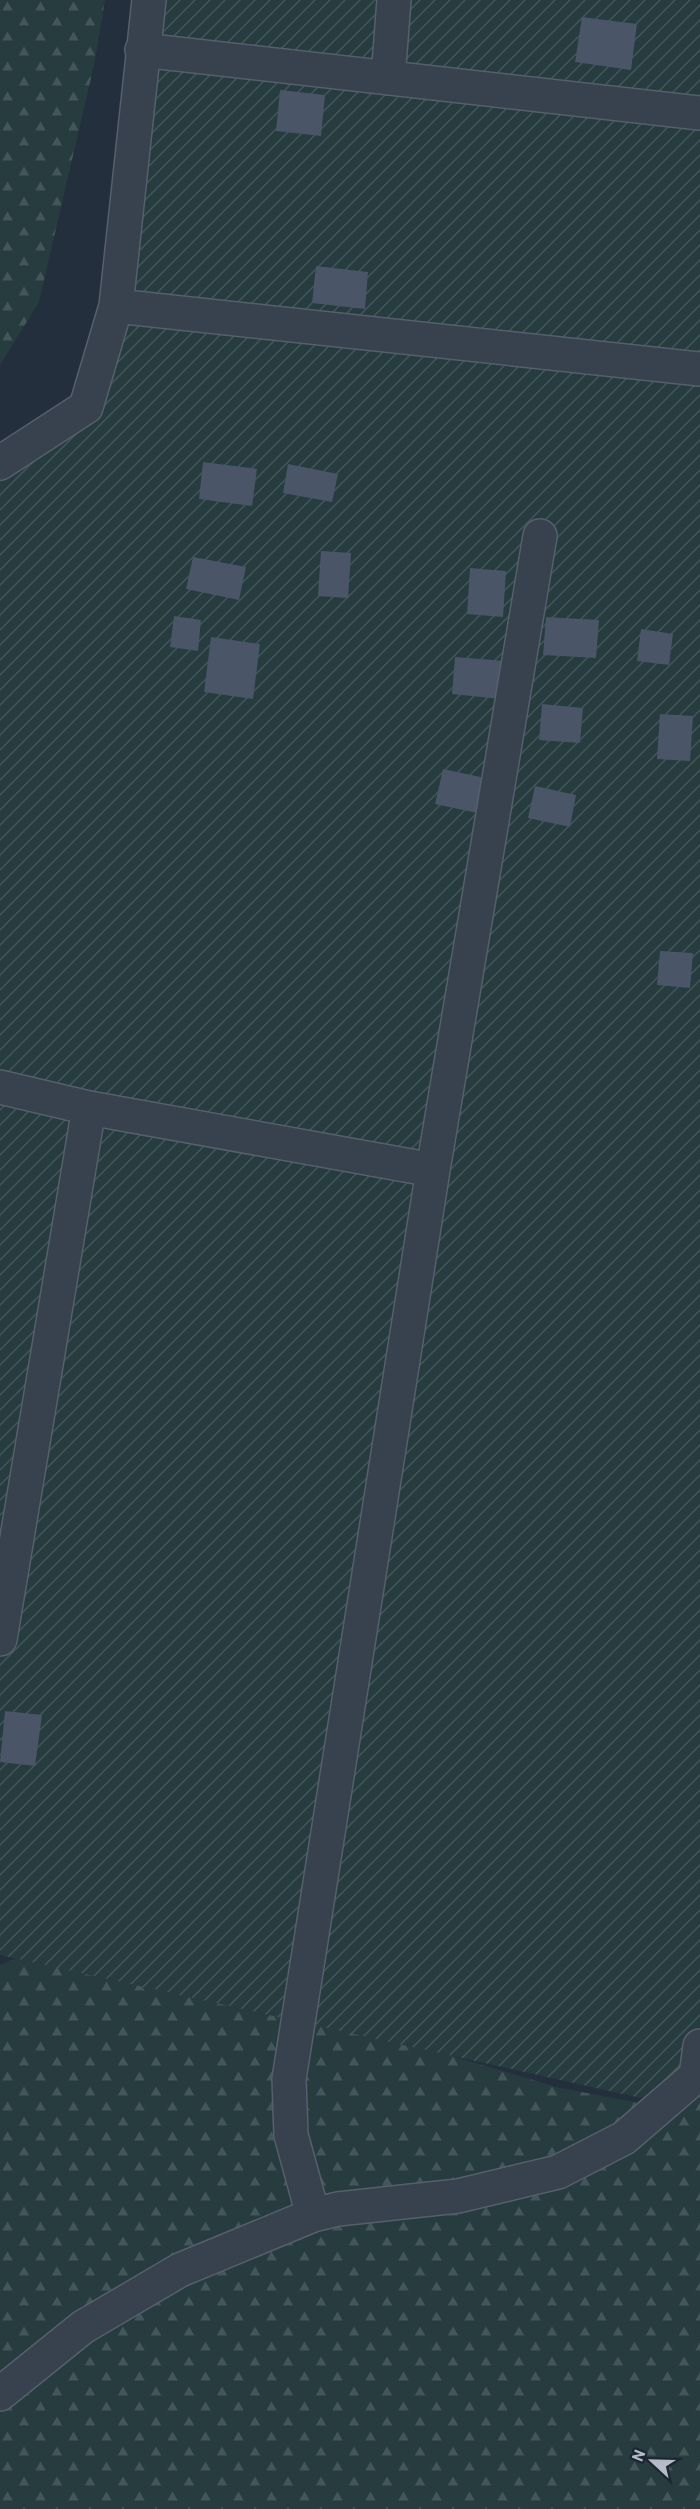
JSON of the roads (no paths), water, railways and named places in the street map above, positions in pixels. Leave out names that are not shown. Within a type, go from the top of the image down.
[{"type":"street","points":[[0,463],[86,407],[116,306],[149,0]]},
{"type":"street","points":[[388,78],[394,0]]},
{"type":"street","points":[[142,50],[700,113]]},
{"type":"street","points":[[116,306],[700,369]]},
{"type":"street","points":[[313,2215],[291,2135],[289,2079],[433,1170],[540,536]]},
{"type":"street","points":[[0,1087],[89,1108],[433,1170]]},
{"type":"street","points":[[0,1639],[89,1108]]},
{"type":"street","points":[[0,2394],[83,2327],[180,2270],[313,2215],[338,2209],[458,2196],[558,2172],[624,2138],[699,2066]]}]
